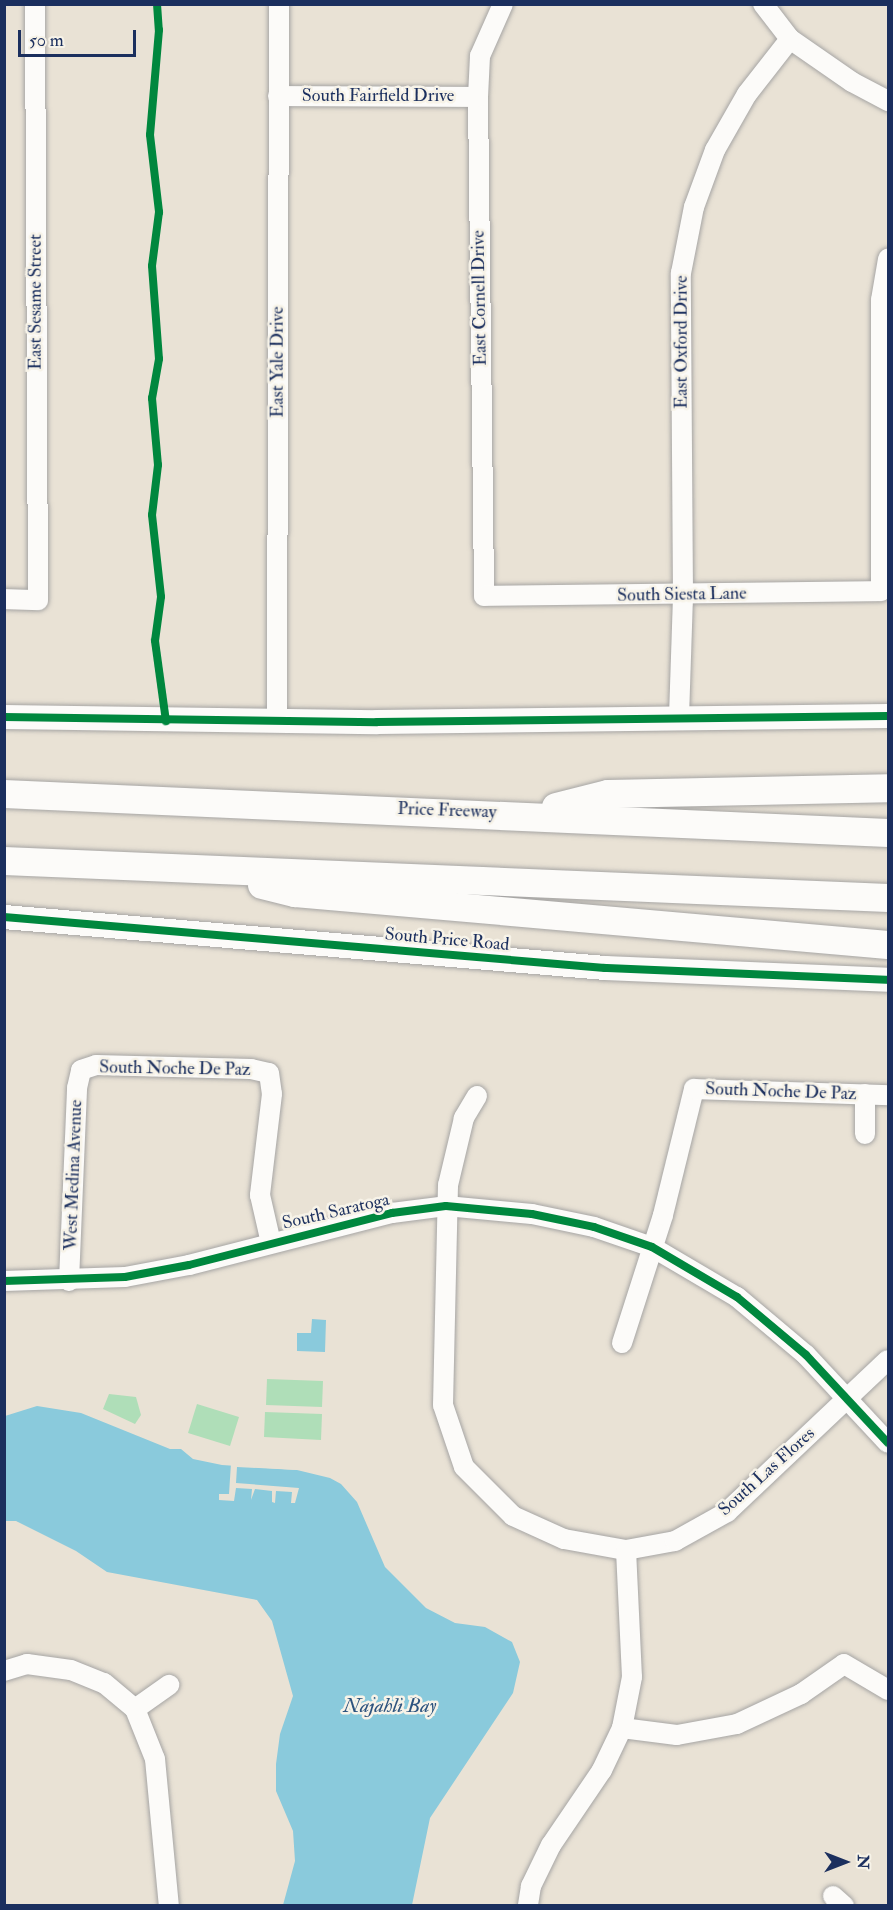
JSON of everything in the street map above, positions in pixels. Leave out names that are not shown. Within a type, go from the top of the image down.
[{"type":"highway","points":[[525,814],[608,794],[888,788]]},
{"type":"highway","name":"Price Freeway","points":[[4,794],[525,814],[888,832]]},
{"type":"highway","points":[[4,861],[888,898]]},
{"type":"highway","points":[[193,869],[294,893],[888,945]]},
{"type":"main road","points":[[4,717],[277,720],[888,716]]},
{"type":"main road","name":"South Price Road","points":[[4,917],[605,968],[888,980]]},
{"type":"street","name":"East Sesame Street","points":[[4,599],[38,600],[34,4]]},
{"type":"street","name":"East Yale Drive","points":[[277,720],[279,4]]},
{"type":"street","name":"East Cornell Drive","points":[[483,596],[478,97],[480,56],[504,4]]},
{"type":"street","points":[[763,4],[790,39],[852,82],[888,101]]},
{"type":"street","name":"East Oxford Drive","points":[[679,717],[683,596],[681,273],[694,207],[715,150],[747,94],[790,39]]},
{"type":"street","name":"South Fairfield Drive","points":[[279,96],[478,97]]},
{"type":"street","points":[[885,339],[881,300],[888,260]]},
{"type":"street","name":"South Siesta Lane","points":[[483,596],[683,596],[881,591],[885,339]]},
{"type":"street","name":"South Noche De Paz","points":[[81,1070],[96,1065],[251,1069],[269,1073],[272,1094],[260,1195],[271,1243]]},
{"type":"street","name":"West Medina Avenue","points":[[69,1281],[81,1070]]},
{"type":"street","name":"South Noche De Paz","points":[[652,1247],[693,1089],[888,1095]]},
{"type":"street","points":[[866,1094],[866,1134]]},
{"type":"street","points":[[477,1096],[457,1141],[446,1206],[443,1405],[464,1467],[513,1516],[564,1539],[626,1550],[632,1677],[622,1728],[602,1770],[551,1845],[531,1886],[528,1905]]},
{"type":"street","name":"South Saratoga","points":[[4,1281],[69,1281],[125,1277],[189,1265],[392,1213],[446,1206],[532,1214],[594,1227],[652,1247],[737,1297],[806,1355],[845,1400],[888,1443]]},
{"type":"street","points":[[622,1343],[652,1247]]},
{"type":"street","name":"South Las Flores","points":[[626,1550],[675,1541],[727,1512],[888,1360]]},
{"type":"street","points":[[622,1728],[677,1735],[737,1724],[801,1694],[844,1664],[888,1690]]},
{"type":"street","points":[[12,1665],[71,1670],[104,1683],[135,1709],[155,1759],[169,1905]]},
{"type":"street","points":[[135,1709],[169,1685]]},
{"type":"green space","points":[[267,1379],[323,1381],[322,1407],[266,1405]]},
{"type":"green space","points":[[109,1394],[136,1397],[141,1415],[135,1424],[103,1409]]},
{"type":"green space","points":[[197,1404],[239,1417],[230,1446],[188,1433]]},
{"type":"green space","points":[[265,1412],[322,1414],[321,1440],[264,1437]]},
{"type":"water","points":[[312,1319],[326,1320],[325,1352],[297,1351],[297,1333],[311,1333]]},
{"type":"water","name":"Najahli Bay","points":[[37,1406],[81,1413],[170,1449],[181,1449],[193,1459],[222,1465],[297,1470],[330,1478],[341,1484],[357,1502],[385,1567],[426,1608],[455,1623],[485,1627],[512,1642],[520,1662],[513,1693],[430,1818],[412,1905],[283,1905],[295,1861],[293,1831],[276,1791],[276,1764],[280,1734],[293,1696],[272,1621],[257,1600],[107,1572],[76,1551],[16,1521],[5,1521],[5,1416]]},
{"type":"pier","points":[[231,1463],[297,1467],[297,1470],[237,1467],[236,1483],[299,1488],[295,1503],[291,1503],[292,1492],[276,1491],[275,1503],[272,1502],[272,1491],[255,1489],[251,1500],[252,1489],[236,1488],[234,1501],[219,1500],[219,1494],[229,1494]]},
{"type":"cycle path","points":[[157,4],[159,30],[150,135],[159,212],[152,266],[159,359],[152,398],[158,465],[152,515],[161,597],[155,641],[166,721]]},
{"type":"cycle path","points":[[4,717],[377,722],[888,716]]},
{"type":"cycle path","points":[[4,917],[605,968],[888,980]]},
{"type":"cycle path","points":[[4,1281],[125,1277],[189,1265],[392,1213],[446,1206],[532,1214],[594,1227],[652,1247],[737,1297],[806,1355],[888,1443]]}]
